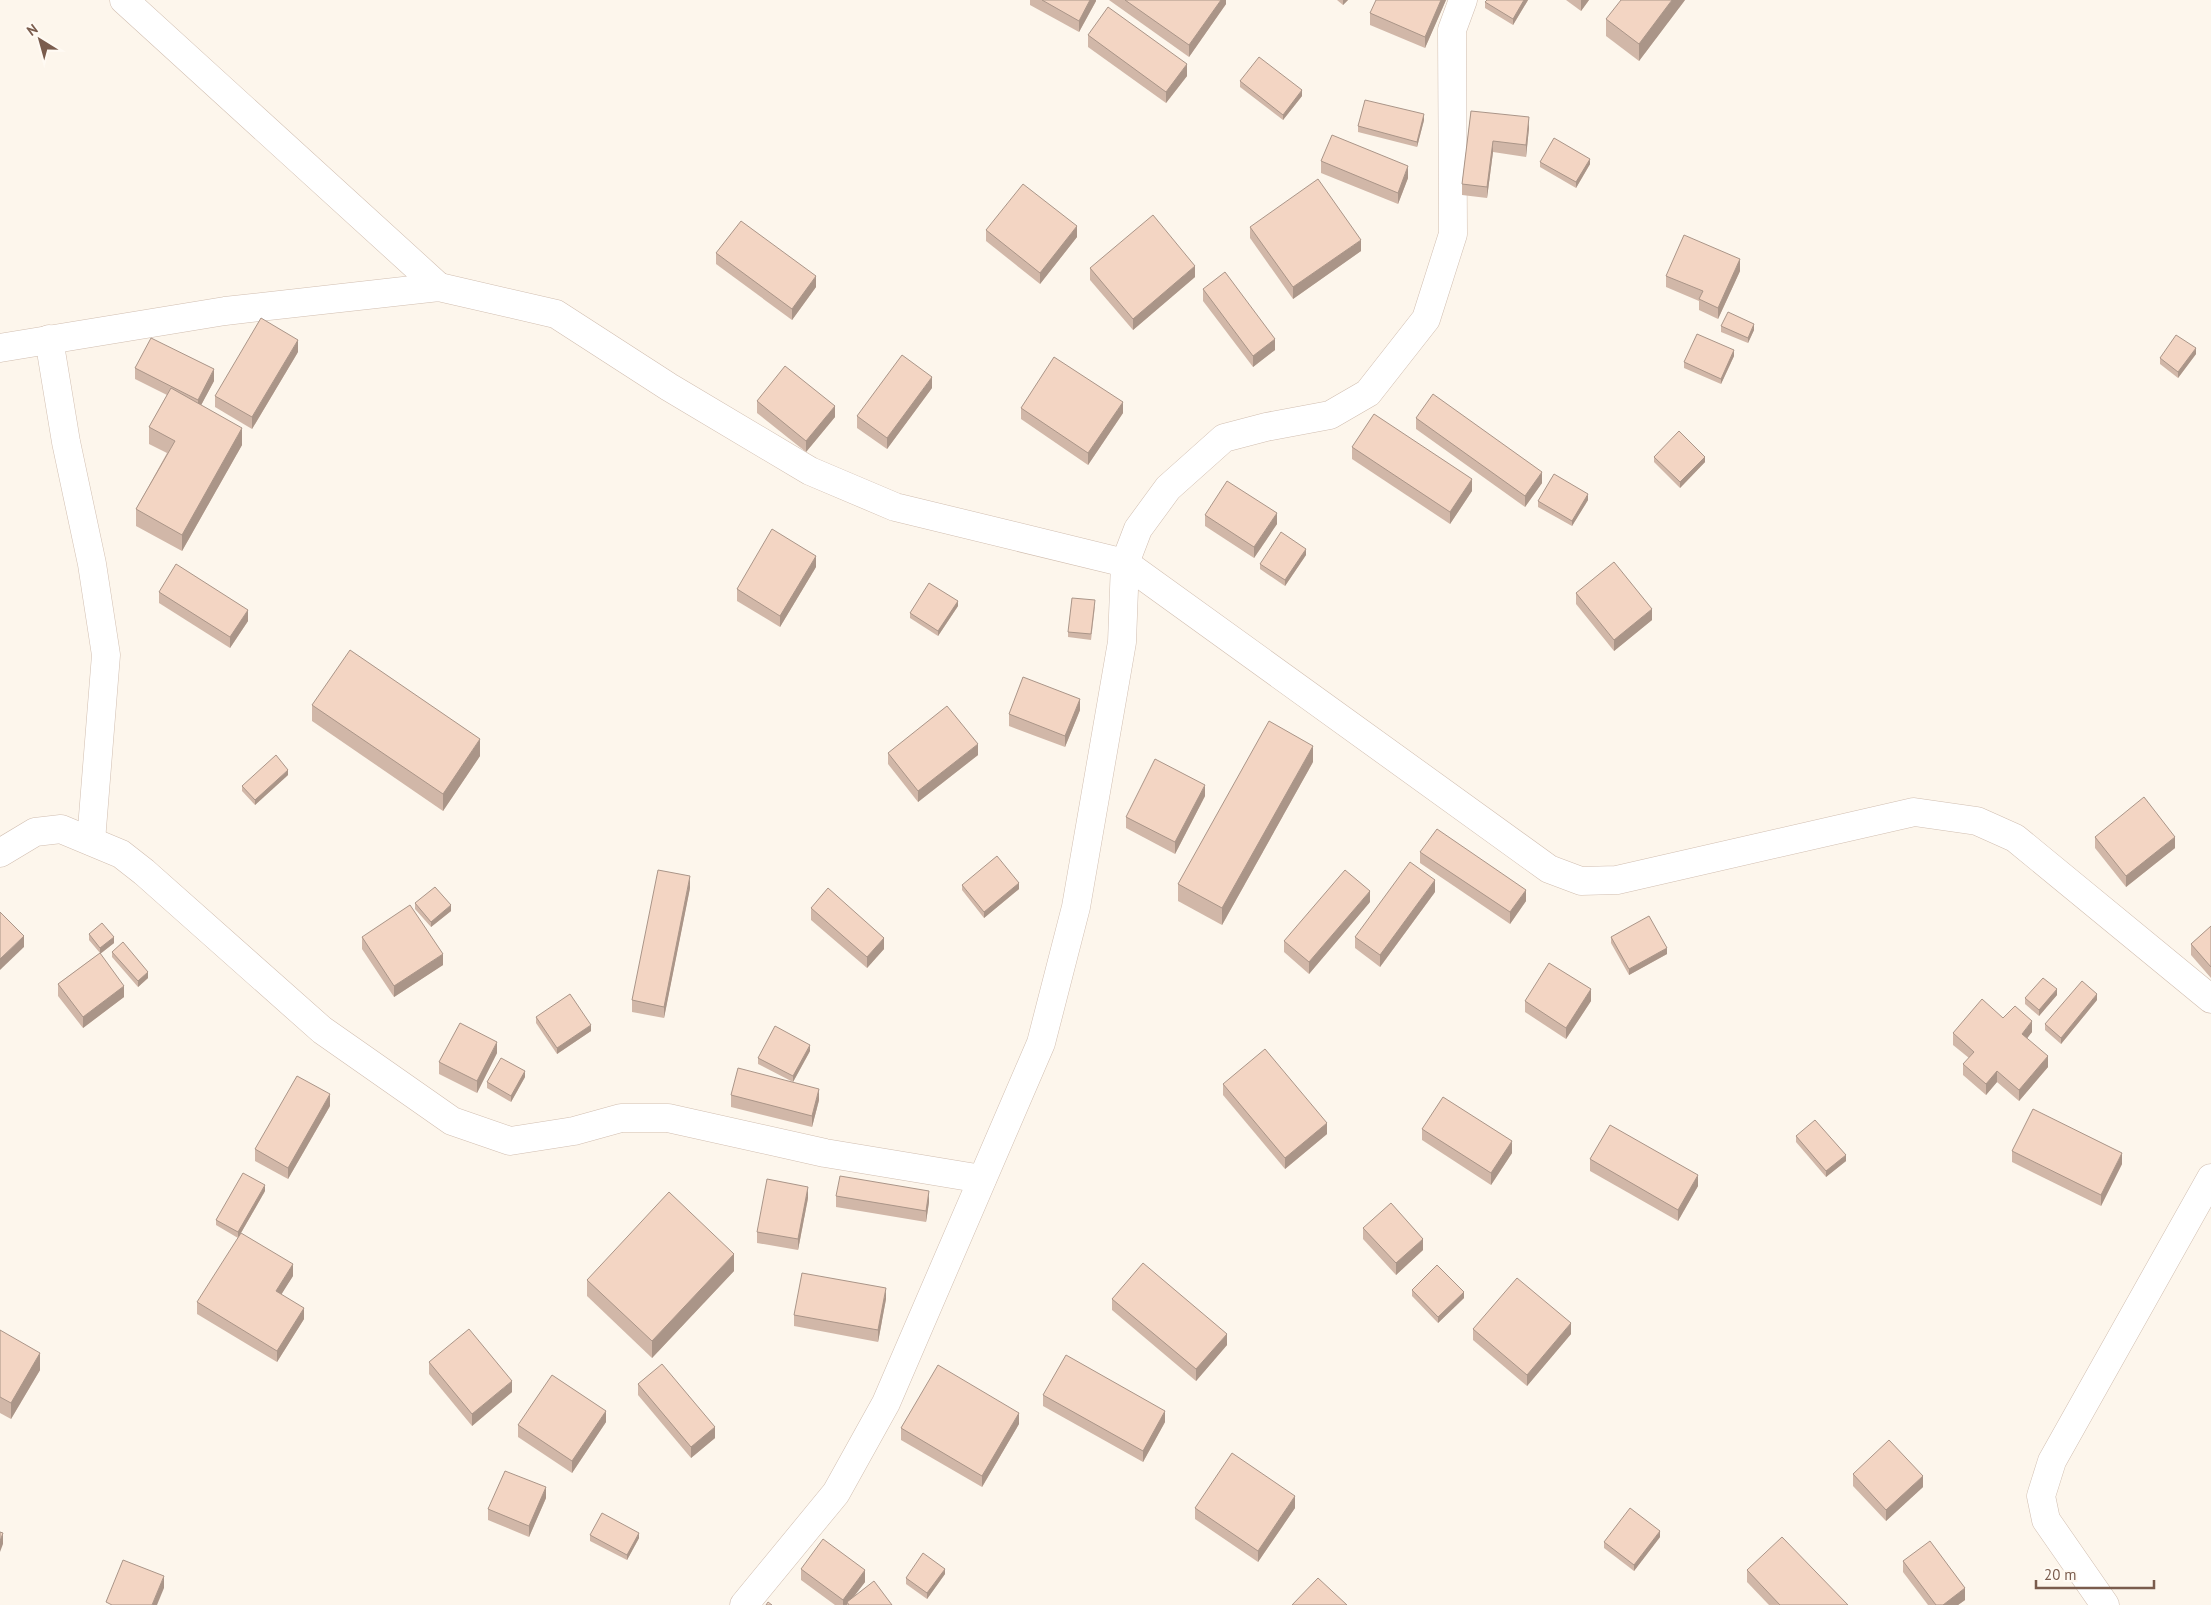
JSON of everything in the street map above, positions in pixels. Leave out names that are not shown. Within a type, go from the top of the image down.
[{"type":"street","points":[[124,0],[439,286]]},
{"type":"street","points":[[744,1605],[836,1493],[886,1403],[1041,1043],[1076,907],[1122,642],[1125,564],[1138,529],[1168,488],[1224,438],[1266,427],[1330,415],[1368,393],[1426,319],[1453,234],[1452,30],[1463,0]]},
{"type":"street","points":[[0,348],[226,311],[439,286],[556,314],[669,387],[810,471],[895,507],[1125,564],[1549,869],[1581,881],[1617,880],[1914,812],[1978,821],[2015,838],[2211,999]]},
{"type":"street","points":[[49,339],[66,442],[92,564],[106,655],[91,841]]},
{"type":"street","points":[[0,853],[35,832],[61,828],[121,854],[144,872],[322,1030],[452,1121],[510,1141],[574,1131],[621,1118],[668,1118],[825,1153],[982,1179]]},
{"type":"street","points":[[2105,1605],[2046,1520],[2041,1496],[2052,1461],[2211,1178]]},
{"type":"building","points":[[1042,0],[1090,0],[1079,21]]},
{"type":"building","points":[[1125,0],[1221,0],[1189,45]]},
{"type":"building","points":[[1376,0],[1441,0],[1425,37],[1370,13]]},
{"type":"building","points":[[1487,0],[1524,0],[1513,19],[1485,2]]},
{"type":"building","points":[[1621,0],[1672,0],[1639,44],[1606,19]]},
{"type":"building","points":[[1108,7],[1187,64],[1166,92],[1088,35]]},
{"type":"building","points":[[1259,57],[1302,90],[1283,115],[1240,81]]},
{"type":"building","points":[[1365,100],[1424,114],[1417,142],[1358,126]]},
{"type":"building","points":[[1471,111],[1529,117],[1526,145],[1493,141],[1487,187],[1462,184]]},
{"type":"building","points":[[1332,135],[1408,166],[1398,193],[1321,161]]},
{"type":"building","points":[[1554,138],[1590,159],[1576,182],[1540,162]]},
{"type":"building","points":[[1318,179],[1361,240],[1293,287],[1250,227]]},
{"type":"building","points":[[1023,184],[1077,226],[1040,273],[986,230]]},
{"type":"building","points":[[1153,215],[1195,266],[1133,319],[1090,268]]},
{"type":"building","points":[[741,221],[816,276],[792,309],[716,253]]},
{"type":"building","points":[[1684,235],[1740,259],[1718,308],[1699,299],[1703,291],[1666,276]]},
{"type":"building","points":[[1225,272],[1275,339],[1253,356],[1203,289]]},
{"type":"building","points":[[1728,312],[1754,324],[1748,338],[1721,326]]},
{"type":"building","points":[[261,318],[298,340],[252,417],[215,396]]},
{"type":"building","points":[[1697,334],[1734,350],[1721,379],[1684,362]]},
{"type":"building","points":[[2176,335],[2196,348],[2178,372],[2160,358]]},
{"type":"building","points":[[151,338],[214,369],[198,400],[135,368]]},
{"type":"building","points":[[902,355],[932,377],[887,438],[857,416]]},
{"type":"building","points":[[1054,357],[1123,402],[1088,453],[1021,408]]},
{"type":"building","points":[[785,366],[835,406],[806,441],[757,401]]},
{"type":"building","points":[[171,388],[242,428],[182,535],[136,509],[175,441],[149,427]]},
{"type":"building","points":[[1433,394],[1542,472],[1525,496],[1416,418]]},
{"type":"building","points":[[1374,414],[1472,479],[1450,512],[1352,447]]},
{"type":"building","points":[[1679,431],[1705,457],[1680,482],[1654,457]]},
{"type":"building","points":[[1554,474],[1588,494],[1572,521],[1538,501]]},
{"type":"building","points":[[1227,481],[1277,513],[1254,547],[1205,515]]},
{"type":"building","points":[[772,529],[816,556],[780,616],[737,589]]},
{"type":"building","points":[[1281,532],[1306,549],[1285,580],[1260,564]]},
{"type":"building","points":[[1614,562],[1652,609],[1614,640],[1576,593]]},
{"type":"building","points":[[176,564],[248,610],[230,637],[159,592]]},
{"type":"building","points":[[929,583],[958,601],[938,631],[910,613]]},
{"type":"building","points":[[1072,598],[1095,600],[1091,634],[1068,632]]},
{"type":"building","points":[[350,650],[480,739],[443,794],[312,705]]},
{"type":"building","points":[[1023,677],[1080,699],[1065,736],[1009,714]]},
{"type":"building","points":[[947,706],[978,744],[918,791],[888,753]]},
{"type":"building","points":[[1269,721],[1313,746],[1222,908],[1178,884]]},
{"type":"building","points":[[276,755],[288,770],[255,800],[242,786]]},
{"type":"building","points":[[1155,759],[1205,785],[1175,842],[1126,817]]},
{"type":"building","points":[[2144,797],[2175,837],[2126,876],[2095,837]]},
{"type":"building","points":[[1437,829],[1526,890],[1510,912],[1420,852]]},
{"type":"building","points":[[997,856],[1019,883],[984,912],[962,885]]},
{"type":"building","points":[[1410,862],[1435,880],[1380,955],[1355,937]]},
{"type":"building","points":[[658,870],[690,876],[664,1007],[632,1000]]},
{"type":"building","points":[[1345,870],[1370,891],[1309,962],[1284,941]]},
{"type":"building","points":[[435,887],[451,905],[431,922],[415,903]]},
{"type":"building","points":[[828,888],[884,938],[867,957],[811,908]]},
{"type":"building","points":[[410,905],[443,954],[394,986],[362,937]]},
{"type":"building","points":[[0,912],[24,936],[0,959]]},
{"type":"building","points":[[1649,916],[1667,948],[1629,969],[1611,937]]},
{"type":"building","points":[[102,923],[114,937],[100,948],[89,934]]},
{"type":"building","points":[[2211,926],[2211,967],[2191,944]]},
{"type":"building","points":[[123,942],[148,972],[138,981],[112,952]]},
{"type":"building","points":[[100,953],[124,986],[83,1017],[58,984]]},
{"type":"building","points":[[1549,963],[1591,989],[1566,1028],[1525,1001]]},
{"type":"building","points":[[2043,978],[2057,989],[2039,1010],[2025,998]]},
{"type":"building","points":[[2082,981],[2097,994],[2061,1038],[2045,1024]]},
{"type":"building","points":[[570,994],[591,1025],[557,1048],[536,1017]]},
{"type":"building","points":[[1982,999],[2003,1018],[2015,1006],[2032,1021],[2022,1034],[2048,1056],[2019,1090],[1997,1071],[1986,1084],[1963,1064],[1974,1052],[1953,1033]]},
{"type":"building","points":[[460,1023],[497,1042],[477,1081],[439,1062]]},
{"type":"building","points":[[775,1026],[810,1045],[793,1076],[758,1058]]},
{"type":"building","points":[[1265,1049],[1327,1123],[1285,1158],[1223,1084]]},
{"type":"building","points":[[501,1058],[525,1071],[511,1096],[487,1082]]},
{"type":"building","points":[[738,1068],[819,1089],[812,1116],[731,1095]]},
{"type":"building","points":[[297,1076],[330,1094],[288,1168],[255,1149]]},
{"type":"building","points":[[1443,1097],[1512,1141],[1491,1173],[1422,1129]]},
{"type":"building","points":[[2033,1109],[2122,1153],[2101,1195],[2012,1151]]},
{"type":"building","points":[[1815,1120],[1846,1155],[1826,1171],[1796,1136]]},
{"type":"building","points":[[1610,1125],[1698,1175],[1678,1210],[1590,1159]]},
{"type":"building","points":[[243,1173],[265,1185],[238,1232],[216,1220]]},
{"type":"building","points":[[840,1176],[929,1191],[926,1211],[836,1196]]},
{"type":"building","points":[[767,1179],[808,1187],[798,1239],[757,1232]]},
{"type":"building","points":[[669,1192],[734,1254],[652,1341],[587,1280]]},
{"type":"building","points":[[1391,1203],[1423,1239],[1396,1263],[1363,1228]]},
{"type":"building","points":[[241,1233],[293,1264],[276,1291],[304,1308],[277,1351],[197,1302]]},
{"type":"building","points":[[1143,1263],[1227,1334],[1196,1369],[1112,1299]]},
{"type":"building","points":[[1437,1265],[1464,1292],[1438,1317],[1412,1290]]},
{"type":"building","points":[[802,1273],[886,1288],[878,1330],[794,1315]]},
{"type":"building","points":[[1517,1278],[1571,1323],[1527,1375],[1473,1329]]},
{"type":"building","points":[[469,1329],[512,1381],[472,1414],[429,1362]]},
{"type":"building","points":[[0,1330],[40,1353],[11,1403],[0,1397]]},
{"type":"building","points":[[1066,1355],[1165,1411],[1143,1451],[1043,1395]]},
{"type":"building","points":[[662,1364],[715,1427],[691,1447],[638,1384]]},
{"type":"building","points":[[938,1365],[1019,1413],[982,1476],[901,1428]]},
{"type":"building","points":[[552,1375],[606,1411],[572,1461],[518,1425]]},
{"type":"building","points":[[1889,1440],[1923,1476],[1886,1510],[1853,1474]]},
{"type":"building","points":[[1232,1453],[1295,1496],[1258,1551],[1195,1508]]},
{"type":"building","points":[[505,1471],[546,1487],[529,1526],[488,1509]]},
{"type":"building","points":[[1630,1508],[1660,1531],[1634,1565],[1604,1542]]},
{"type":"building","points":[[602,1513],[639,1533],[627,1555],[590,1535]]},
{"type":"building","points":[[1782,1537],[1848,1605],[1780,1605],[1747,1570]]},
{"type":"building","points":[[823,1539],[865,1570],[843,1600],[801,1569]]},
{"type":"building","points":[[1930,1541],[1965,1588],[1943,1605],[1936,1605],[1903,1561]]},
{"type":"building","points":[[923,1553],[945,1569],[927,1593],[906,1578]]},
{"type":"building","points":[[123,1560],[164,1576],[152,1605],[112,1605],[106,1602]]},
{"type":"building","points":[[1318,1578],[1347,1605],[1292,1605]]},
{"type":"building","points":[[874,1581],[892,1605],[849,1605],[847,1602]]}]
